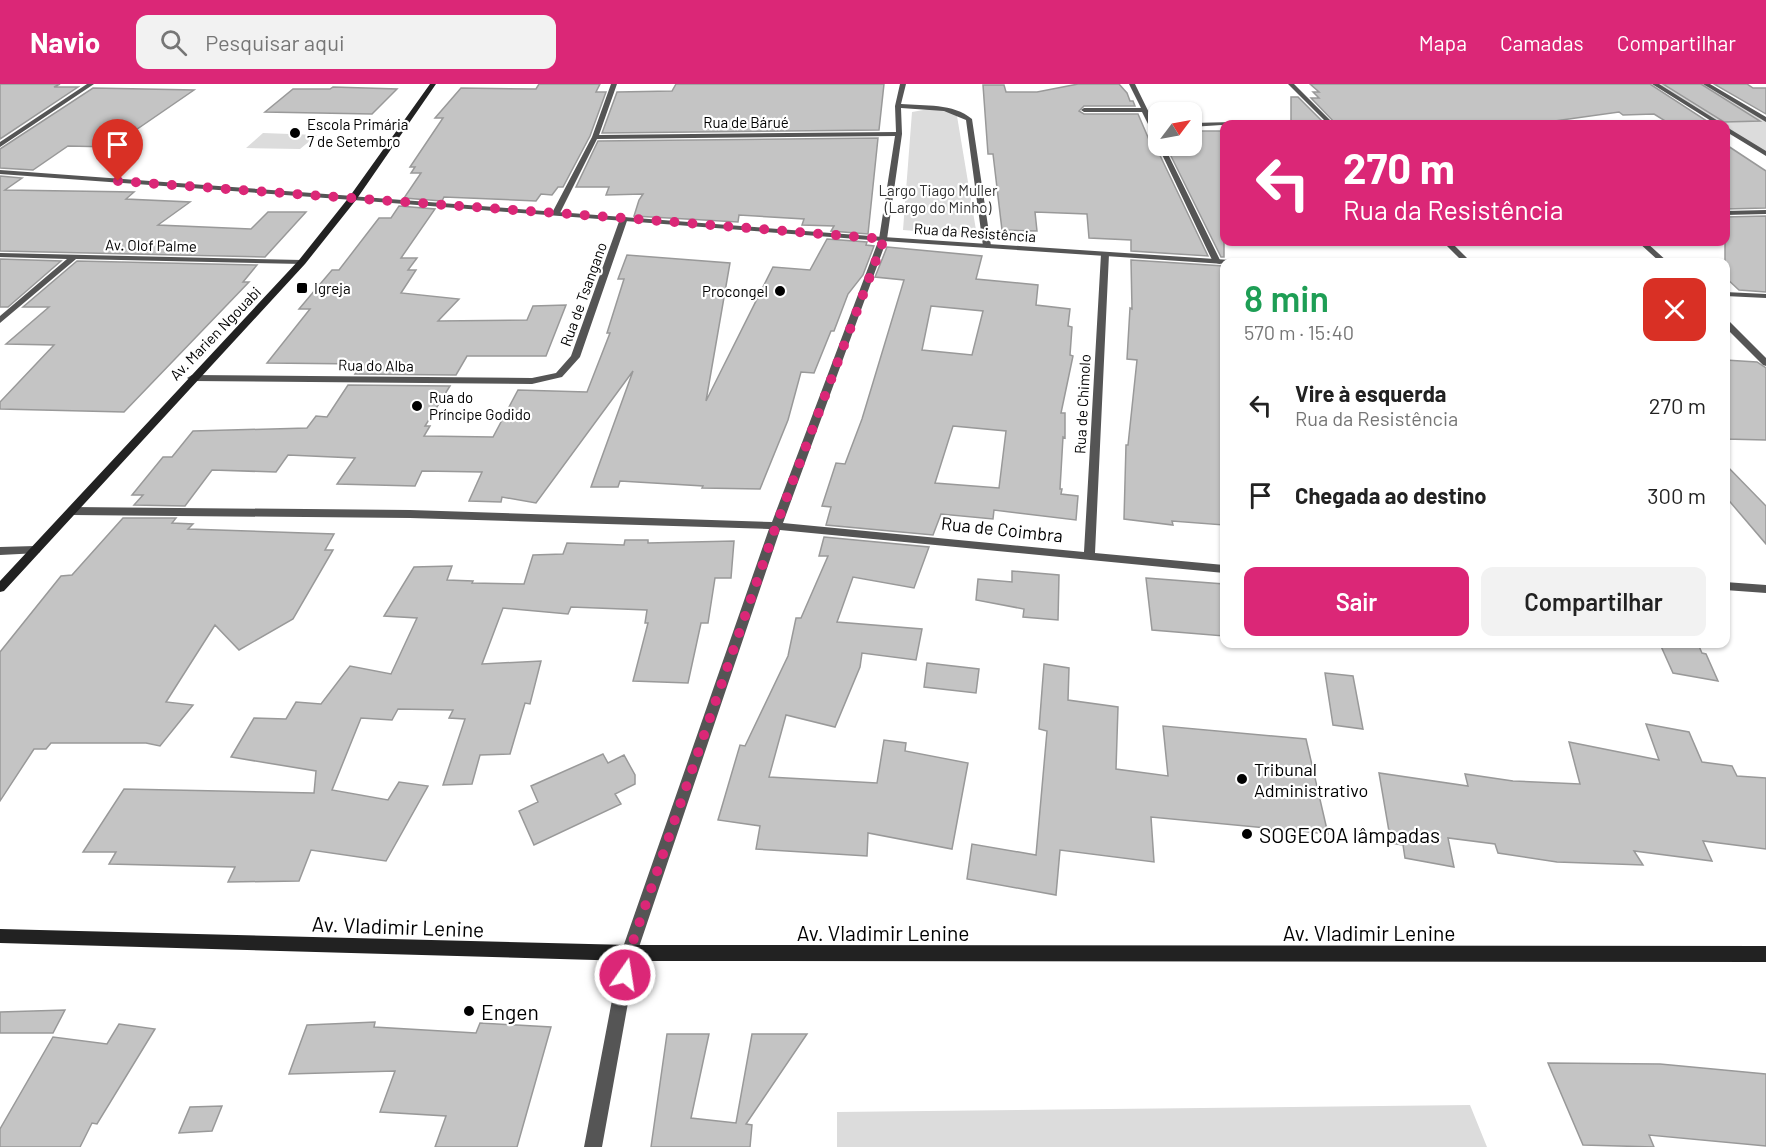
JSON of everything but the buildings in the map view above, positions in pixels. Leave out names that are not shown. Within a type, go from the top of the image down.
[{"type":"main road","name":"Av. Marien Ngouabi","points":[[0,588],[192,378],[302,262],[353,198],[433,84]]},
{"type":"main road","name":"Av. Vladimir Lenine","points":[[0,936],[629,953],[1766,954]]},
{"type":"street","points":[[0,145],[91,84]]},
{"type":"street","points":[[556,213],[595,136],[614,84]]},
{"type":"street","points":[[593,1147],[629,953],[776,526],[884,239],[898,134],[898,106],[903,84]]},
{"type":"street","points":[[1132,84],[1148,115]]},
{"type":"street","points":[[1292,84],[1327,120]]},
{"type":"street","points":[[1655,84],[1714,120]]},
{"type":"street","points":[[1706,84],[1766,120]]},
{"type":"street","points":[[898,106],[947,109],[959,112],[969,119],[987,246]]},
{"type":"street","points":[[1084,110],[1144,110]]},
{"type":"street","points":[[1202,125],[1220,124]]},
{"type":"street","points":[[1730,131],[1766,154]]},
{"type":"street","name":"Rua de Bárué","points":[[595,136],[898,134]]},
{"type":"street","points":[[1166,156],[1216,262]]},
{"type":"street","name":"Rua da Resistência","points":[[0,172],[1220,262]]},
{"type":"street","points":[[1730,213],[1766,212]]},
{"type":"street","name":"Rua de Tsangano","points":[[559,375],[575,357],[624,218]]},
{"type":"street","points":[[1450,246],[1463,258]]},
{"type":"street","points":[[1646,246],[1660,258]]},
{"type":"street","name":"Rua de Chimolo","points":[[1089,556],[1105,254]]},
{"type":"street","name":"Av. Olof Palme","points":[[0,255],[302,262]]},
{"type":"street","points":[[0,320],[74,257]]},
{"type":"street","points":[[1730,294],[1766,296]]},
{"type":"street","points":[[1730,327],[1766,363]]},
{"type":"street","name":"Rua do Alba","points":[[192,378],[532,381],[559,375]]},
{"type":"street","points":[[72,510],[410,514],[776,526]]},
{"type":"street","name":"Rua de Coimbra","points":[[776,526],[1220,569]]},
{"type":"street","points":[[0,551],[35,550]]},
{"type":"street","points":[[1730,584],[1766,589]]},
{"type":"green space","points":[[1655,84],[1706,84],[1766,120],[1766,154],[1730,131],[1730,120],[1714,120]]},
{"type":"green space","name":"Largo Tiago Muller (Largo do Minho)","points":[[929,109],[953,111],[957,116],[977,236],[903,230],[912,112]]},
{"type":"green space","points":[[263,133],[317,135],[300,149],[246,148]]},
{"type":"green space","points":[[1470,1105],[1487,1147],[837,1147],[837,1112]]},
{"type":"place","name":"Escola Primária 7 de Setembro","points":[[295,133]]},
{"type":"place","name":"Igreja","points":[[302,288]]},
{"type":"place","name":"Procongel","points":[[780,291]]},
{"type":"place","name":"Rua do Príncipe Godido","points":[[417,406]]},
{"type":"place","name":"Tribunal Administrativo","points":[[1242,779]]},
{"type":"place","name":"SOGECOA lâmpadas","points":[[1247,834]]},
{"type":"place","name":"Engen","points":[[469,1011]]},
{"type":"route","points":[[118,181],[884,239],[776,526],[629,953],[625,975]]}]
